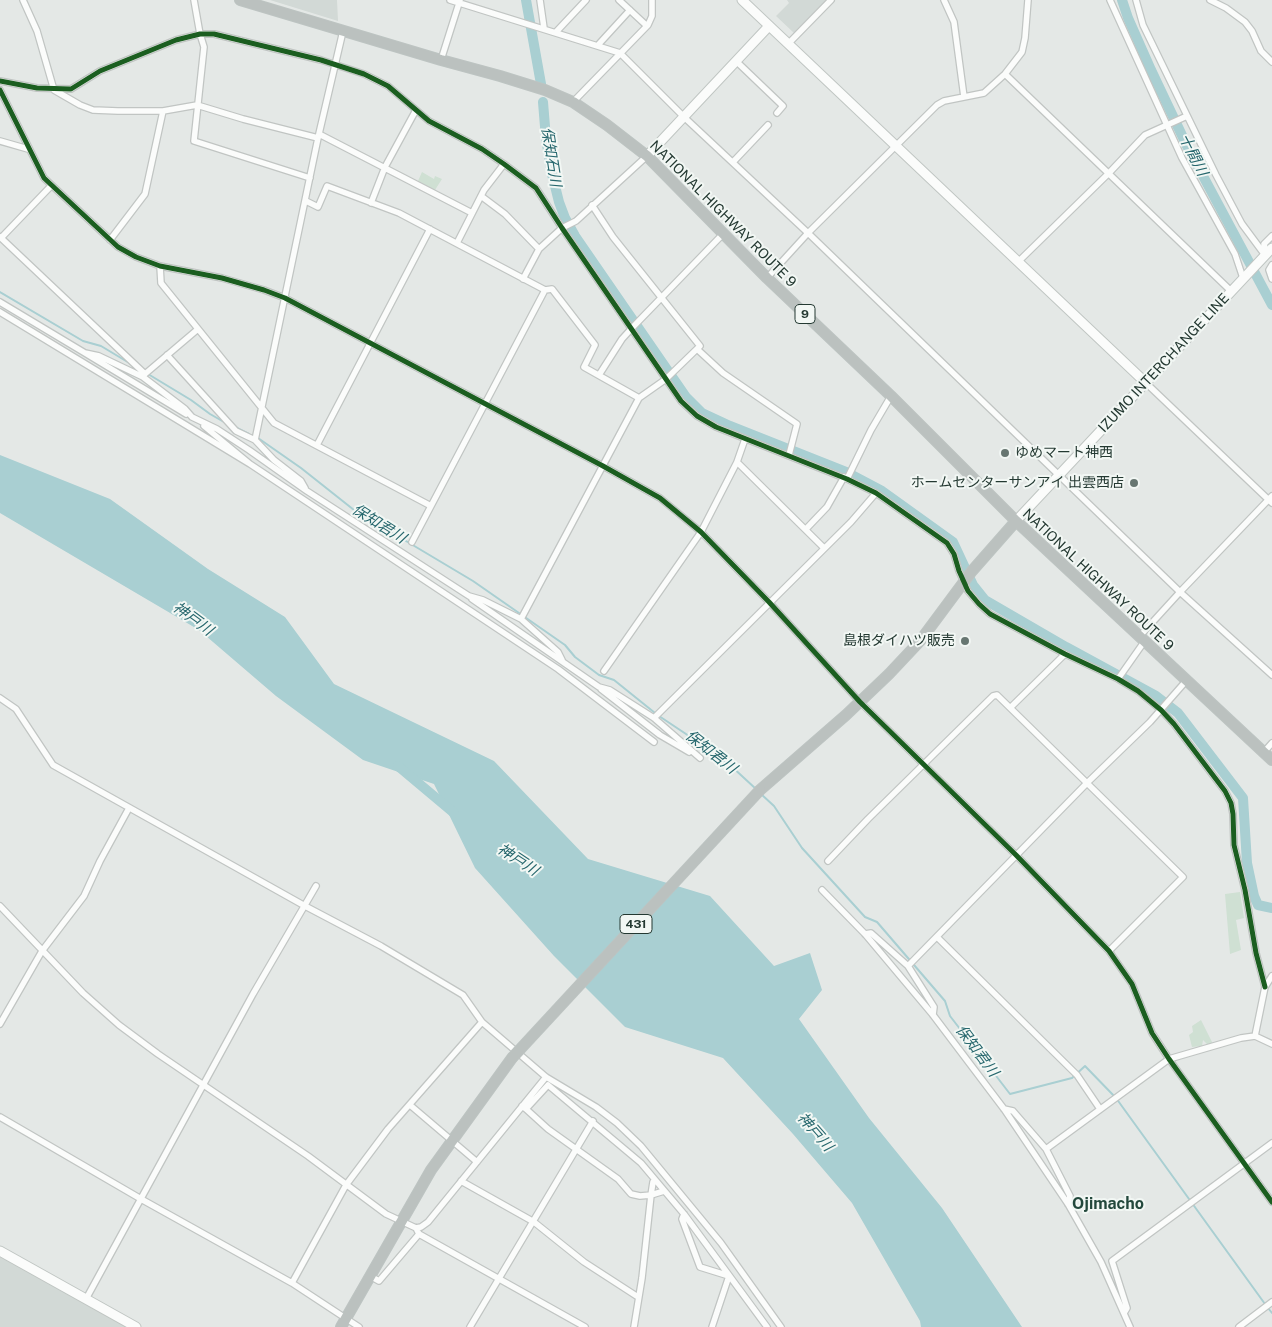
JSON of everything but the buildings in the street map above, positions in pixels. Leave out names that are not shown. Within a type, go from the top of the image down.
[{"type":"highway","name":"NATIONAL HIGHWAY ROUTE 9","points":[[240,0],[258,3],[343,31],[545,90],[573,102],[647,156],[767,278],[891,396],[1016,521],[1272,760]]},
{"type":"highway","name":"431","points":[[343,1323],[431,1170],[512,1058],[760,790],[860,702],[920,640],[967,577],[1016,521]]},
{"type":"street","points":[[23,0],[37,31],[54,90],[80,105],[93,110],[163,111],[197,105],[243,119],[319,136],[385,167],[472,213]]},
{"type":"street","points":[[194,0],[204,47],[194,141],[310,178]]},
{"type":"street","points":[[450,0],[460,1],[620,52],[684,117],[808,233],[1180,592],[1272,675]]},
{"type":"street","points":[[540,0],[541,27]]},
{"type":"street","points":[[556,32],[586,0]]},
{"type":"street","points":[[619,0],[647,26]]},
{"type":"street","points":[[573,102],[647,26],[652,16],[652,0]]},
{"type":"street","points":[[742,0],[1271,500],[1180,592],[1141,639],[1118,679]]},
{"type":"street","points":[[788,44],[831,0]]},
{"type":"street","points":[[944,0],[954,22],[964,97]]},
{"type":"street","points":[[767,278],[808,233],[937,105],[944,101],[984,93],[1005,74],[1022,52],[1028,0]]},
{"type":"street","points":[[1110,0],[1182,158],[1235,254],[1245,276]]},
{"type":"street","points":[[1136,0],[1143,25],[1186,117],[1242,224],[1266,253]]},
{"type":"street","points":[[1210,0],[1226,8],[1245,22],[1252,31],[1261,51],[1272,62]]},
{"type":"street","points":[[441,60],[460,1]]},
{"type":"street","points":[[598,45],[630,10]]},
{"type":"street","points":[[523,279],[539,249],[562,228],[576,221],[647,156],[769,26]]},
{"type":"street","points":[[255,440],[343,31]]},
{"type":"street","points":[[0,81],[54,90],[71,89],[100,71],[176,40],[200,34],[214,34],[321,60],[364,74],[388,86],[429,121],[482,149],[504,164],[536,188],[681,401],[697,416],[716,427],[846,478],[876,493],[947,543],[967,577],[979,604],[990,614],[1138,691],[1161,710],[1180,730],[1231,803],[1234,845],[1245,890],[1256,953],[1265,987]]},
{"type":"street","points":[[736,61],[783,106],[777,113]]},
{"type":"street","points":[[1005,74],[1231,291]]},
{"type":"street","points":[[0,90],[44,178],[118,247],[136,257],[160,266],[222,278],[285,298],[660,498],[701,532],[769,602],[860,702],[1016,855],[1109,951],[1132,984],[1152,1033],[1272,1202]]},
{"type":"street","points":[[371,203],[385,167],[416,110]]},
{"type":"street","points":[[110,240],[145,194],[163,111]]},
{"type":"street","points":[[1019,261],[1145,135],[1186,117]]},
{"type":"street","points":[[733,162],[768,125]]},
{"type":"street","points":[[0,141],[28,149]]},
{"type":"street","points":[[457,244],[481,196],[504,164]]},
{"type":"street","points":[[51,186],[1,237],[144,376],[185,409],[192,417],[217,429],[307,491],[469,596],[562,660],[660,735],[700,758],[654,718],[610,690],[599,687]]},
{"type":"street","points":[[306,201],[318,207],[327,186],[399,213],[523,279],[546,290],[552,290],[595,345],[584,367],[639,398]]},
{"type":"street","points":[[481,196],[505,214],[539,249]]},
{"type":"street","points":[[521,619],[639,398],[666,379],[700,346],[613,237],[592,205]]},
{"type":"street","points":[[317,444],[430,229]]},
{"type":"street","points":[[599,375],[632,328],[723,234]]},
{"type":"street","points":[[1266,253],[1264,244],[1272,236]]},
{"type":"street","name":"IZUMO INTERCHANGE LINE","points":[[1016,521],[1266,253]]},
{"type":"street","points":[[1272,265],[1269,270],[1272,279]]},
{"type":"street","points":[[160,266],[161,283],[274,423],[317,444],[431,506]]},
{"type":"street","points":[[412,542],[546,290]]},
{"type":"street","points":[[0,302],[192,417],[216,434],[250,464]]},
{"type":"street","points":[[0,312],[250,464],[558,670],[654,742]]},
{"type":"street","points":[[144,376],[198,329]]},
{"type":"street","points":[[697,349],[723,373],[797,424],[788,455]]},
{"type":"street","points":[[85,353],[99,356],[144,376]]},
{"type":"street","points":[[167,355],[236,431],[255,440],[274,460],[301,481],[307,491]]},
{"type":"street","points":[[806,528],[827,507],[846,478],[891,396]]},
{"type":"street","points":[[604,671],[701,532],[737,462],[745,439]]},
{"type":"street","points":[[737,462],[806,528],[824,548]]},
{"type":"street","points":[[654,718],[851,522],[876,493]]},
{"type":"street","points":[[469,596],[483,600],[521,619],[558,652],[562,660]]},
{"type":"street","points":[[1011,708],[1065,654]]},
{"type":"street","points":[[908,966],[1161,710],[1186,681]]},
{"type":"street","points":[[828,861],[993,696],[997,695],[1183,877],[1109,951]]},
{"type":"street","points":[[0,698],[16,709],[53,765],[305,906],[381,946],[463,996],[482,1022],[546,1077],[596,1107],[616,1122],[640,1146],[721,1243],[781,1327]]},
{"type":"street","points":[[1264,752],[1272,744]]},
{"type":"street","points":[[0,1024],[42,951],[84,896],[100,861],[129,808]]},
{"type":"street","points":[[86,1299],[253,994],[316,886]]},
{"type":"street","points":[[822,890],[866,934],[933,1015],[1004,1108],[1068,1204],[1101,1262],[1130,1327]]},
{"type":"street","points":[[0,906],[83,993],[119,1025],[204,1086],[308,1156],[386,1214],[585,1327]]},
{"type":"street","points":[[866,934],[871,933],[908,966],[934,1007],[933,1015]]},
{"type":"street","points":[[937,937],[1077,1076],[1100,1109]]},
{"type":"street","points":[[1255,1036],[1265,987],[1272,976]]},
{"type":"street","points":[[292,1283],[346,1185],[388,1129],[482,1022]]},
{"type":"street","points":[[1046,1149],[1169,1059],[1241,1038],[1255,1036],[1272,1044]]},
{"type":"street","points":[[524,1108],[546,1077]]},
{"type":"street","points":[[370,1276],[380,1281],[422,1226],[428,1222],[524,1108],[548,1085],[641,1163],[684,1214],[767,1327]]},
{"type":"street","points":[[410,1105],[477,1162]]},
{"type":"street","points":[[524,1108],[548,1129],[618,1179],[631,1194],[651,1195],[664,1191]]},
{"type":"street","points":[[1004,1108],[1013,1111],[1046,1149],[1070,1196],[1068,1204]]},
{"type":"street","points":[[0,1117],[141,1199],[292,1283],[343,1323],[359,1327]]},
{"type":"street","points":[[470,1327],[593,1121]]},
{"type":"street","points":[[1124,1313],[1127,1308],[1112,1261],[1272,1143]]},
{"type":"street","points":[[634,1327],[651,1195],[656,1180]]},
{"type":"street","points":[[461,1181],[534,1222],[584,1262],[638,1298]]},
{"type":"street","points":[[684,1214],[682,1219],[700,1267],[729,1276]]},
{"type":"street","points":[[0,1251],[136,1327]]},
{"type":"street","points":[[712,1327],[729,1276]]},
{"type":"street","points":[[1239,1327],[1272,1302]]},
{"type":"shaded area","points":[[270,0],[337,0],[338,21]]},
{"type":"shaded area","points":[[787,0],[826,0],[794,33],[776,16],[789,3]]},
{"type":"shaded area","points":[[0,1254],[133,1327],[0,1327]]},
{"type":"green space","points":[[422,172],[434,179],[435,176],[442,179],[435,190],[418,181]]},
{"type":"green space","points":[[1240,892],[1244,918],[1236,920],[1241,950],[1230,954],[1225,894]]},
{"type":"green space","points":[[1201,1020],[1213,1044],[1208,1045],[1203,1040],[1202,1046],[1192,1047],[1189,1035],[1193,1032],[1192,1026]]},
{"type":"water","points":[[0,455],[110,499],[208,569],[285,617],[334,684],[494,761],[588,859],[710,896],[774,966],[810,953],[822,990],[799,1019],[869,1118],[942,1208],[1022,1327],[921,1327],[920,1321],[852,1203],[793,1134],[723,1058],[625,1027],[554,956],[475,868],[434,784],[363,760],[276,696],[199,630],[0,513]]},
{"type":"waterway","name":"保知石川","points":[[526,0],[541,84]]},
{"type":"waterway","name":"十間川","points":[[1122,0],[1151,70],[1187,146],[1272,305]]},
{"type":"waterway","name":"保知石川","points":[[543,102],[546,139],[552,174],[565,218],[575,236],[686,397],[702,413],[846,472],[882,491],[953,542],[973,585],[985,600],[1156,696],[1178,713],[1243,798],[1247,863],[1254,896],[1258,905],[1272,908]]},
{"type":"waterway","name":"保知君川","points":[[0,292],[83,341],[101,346],[131,364]]},
{"type":"waterway","name":"保知君川","points":[[148,374],[224,422]]},
{"type":"waterway","name":"保知君川","points":[[235,427],[249,434]]},
{"type":"waterway","name":"保知君川","points":[[258,438],[301,468],[354,510],[473,581],[565,645],[575,657],[599,675],[614,680],[655,713]]},
{"type":"waterway","name":"保知君川","points":[[659,716],[701,744],[710,755],[730,765],[756,789]]},
{"type":"waterway","name":"神戸川","points":[[398,766],[454,813]]},
{"type":"waterway","name":"保知君川","points":[[761,794],[774,806],[802,848],[865,917],[877,922],[945,1001],[950,1016],[1010,1094],[1072,1078],[1085,1066],[1116,1098],[1265,1304]]},
{"type":"waterway","name":"保知君川","points":[[1268,1308],[1272,1313]]},
{"type":"cycle path","points":[[0,81],[37,88],[71,89],[100,71],[176,40],[200,34],[214,34],[321,60],[364,74],[388,86],[429,121],[482,149],[504,164],[536,188],[681,401],[697,416],[716,427],[847,479],[876,493],[947,543],[954,554],[968,591],[990,614],[1065,654],[1118,679],[1138,691],[1161,710],[1174,724],[1225,791],[1231,803],[1234,845],[1245,890],[1256,953],[1265,987]]},
{"type":"cycle path","points":[[0,90],[44,178],[118,247],[136,257],[160,266],[222,278],[285,298],[660,498],[701,532],[769,602],[860,702],[1016,855],[1109,951],[1132,984],[1152,1033],[1272,1202]]},
{"type":"place","name":"ゆめマート神西","points":[[1005,453]]},
{"type":"place","name":"ホームセンターサンアイ 出雲西店","points":[[1134,483]]},
{"type":"place","name":"島根ダイハツ販売","points":[[965,641]]},
{"type":"district","name":"Ojimacho","points":[[1108,1204]]}]
